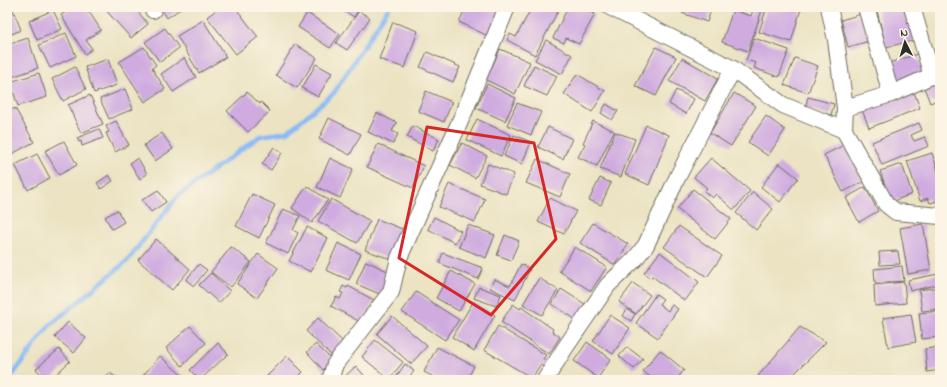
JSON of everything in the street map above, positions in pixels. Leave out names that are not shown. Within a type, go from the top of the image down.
[{"type":"street","points":[[332,380],[331,377],[335,364],[391,292],[399,258],[465,110],[508,7]]},
{"type":"street","points":[[610,7],[733,69],[783,104],[844,130]]},
{"type":"street","points":[[829,7],[836,40],[845,108],[844,130],[886,204],[896,212],[940,216]]},
{"type":"street","points":[[866,7],[891,94]]},
{"type":"street","points":[[845,108],[891,94],[936,74],[924,50],[912,7]]},
{"type":"street","points":[[544,380],[564,348],[608,285],[635,259],[646,245],[677,178],[733,69]]},
{"type":"highlighted area","points":[[427,127],[534,143],[556,239],[491,315],[399,258]]},
{"type":"building","points":[[7,7],[12,7],[21,30],[7,36]]},
{"type":"building","points":[[74,7],[86,7],[101,30],[86,40],[92,49],[85,54],[61,15]]},
{"type":"building","points":[[103,7],[134,7],[148,24],[131,38]]},
{"type":"building","points":[[160,7],[183,7],[167,18]]},
{"type":"building","points":[[220,7],[235,7],[258,37],[236,54],[207,17]]},
{"type":"building","points":[[338,7],[356,7],[359,9],[354,17]]},
{"type":"building","points":[[466,7],[487,7],[501,13],[490,37],[459,22]]},
{"type":"building","points":[[532,7],[560,7],[535,55],[507,40],[510,34],[516,37]]},
{"type":"building","points":[[568,7],[581,7],[595,14],[579,44],[566,38],[564,43],[553,38]]},
{"type":"building","points":[[684,7],[712,7],[707,22],[682,13]]},
{"type":"building","points":[[754,7],[763,7],[748,51],[722,42],[733,10],[751,16]]},
{"type":"building","points":[[767,7],[796,7],[801,9],[791,42],[759,32]]},
{"type":"building","points":[[876,7],[909,7],[917,40],[886,47]]},
{"type":"building","points":[[53,10],[62,29],[37,40],[29,21]]},
{"type":"building","points":[[359,11],[370,18],[347,50],[336,43]]},
{"type":"building","points":[[307,13],[340,34],[330,48],[298,27]]},
{"type":"building","points":[[865,13],[873,40],[848,47],[841,20]]},
{"type":"building","points":[[203,20],[226,57],[199,73],[177,36]]},
{"type":"building","points":[[393,22],[418,31],[405,68],[379,59]]},
{"type":"building","points":[[165,28],[179,48],[160,62],[145,42]]},
{"type":"building","points":[[66,33],[76,56],[50,68],[39,45]]},
{"type":"building","points":[[28,38],[38,68],[9,78],[7,73],[7,45]]},
{"type":"building","points":[[754,38],[789,50],[779,77],[754,68],[756,63],[746,60]]},
{"type":"building","points":[[546,40],[572,55],[562,74],[535,60]]},
{"type":"building","points":[[295,44],[317,58],[297,88],[276,75]]},
{"type":"building","points":[[144,47],[156,65],[152,68],[165,89],[145,102],[119,62]]},
{"type":"building","points":[[656,47],[676,57],[656,96],[635,86]]},
{"type":"building","points":[[500,49],[530,62],[515,94],[486,80]]},
{"type":"building","points":[[427,52],[460,67],[453,82],[420,67]]},
{"type":"building","points":[[917,54],[924,74],[896,84],[889,63]]},
{"type":"building","points":[[184,58],[196,77],[173,92],[161,74]]},
{"type":"building","points":[[682,58],[718,78],[705,101],[669,81]]},
{"type":"building","points":[[795,58],[818,66],[808,93],[784,85]]},
{"type":"building","points":[[108,59],[117,85],[94,93],[85,67]]},
{"type":"building","points":[[316,64],[332,73],[318,97],[302,88]]},
{"type":"building","points":[[534,65],[557,76],[547,96],[524,86]]},
{"type":"building","points":[[75,67],[86,89],[63,101],[52,79]]},
{"type":"building","points":[[39,73],[47,97],[18,106],[10,82]]},
{"type":"building","points":[[577,74],[605,91],[592,112],[564,94]]},
{"type":"building","points":[[940,76],[940,99],[930,103],[922,82]]},
{"type":"building","points":[[487,84],[516,98],[505,121],[476,108]]},
{"type":"building","points":[[912,87],[920,108],[869,128],[861,107]]},
{"type":"building","points":[[125,89],[133,109],[109,119],[100,99]]},
{"type":"building","points":[[676,90],[694,99],[686,114],[669,104]]},
{"type":"building","points":[[426,91],[452,102],[444,122],[418,111]]},
{"type":"building","points":[[247,92],[260,104],[261,102],[270,111],[248,132],[227,111]]},
{"type":"building","points":[[734,93],[756,106],[731,146],[710,133]]},
{"type":"building","points":[[90,95],[103,124],[81,133],[68,105]]},
{"type":"building","points":[[808,97],[834,104],[831,115],[805,108]]},
{"type":"building","points":[[517,103],[541,112],[531,135],[507,125]]},
{"type":"building","points":[[606,104],[618,111],[612,120],[601,113]]},
{"type":"building","points":[[15,108],[34,142],[12,154],[7,144],[7,112]]},
{"type":"building","points":[[377,113],[397,123],[392,131],[398,134],[393,144],[368,132]]},
{"type":"building","points":[[766,116],[785,130],[768,156],[748,142]]},
{"type":"building","points":[[329,118],[361,134],[350,155],[319,139]]},
{"type":"building","points":[[477,119],[511,135],[501,156],[467,140]]},
{"type":"building","points":[[116,121],[129,145],[115,152],[106,133],[109,132],[106,126]]},
{"type":"building","points":[[593,121],[614,131],[597,166],[578,157],[585,144],[583,143]]},
{"type":"building","points":[[919,123],[922,130],[911,135],[914,141],[925,137],[929,146],[882,165],[872,142]]},
{"type":"building","points":[[646,125],[669,135],[649,185],[625,174]]},
{"type":"building","points":[[413,126],[439,139],[433,151],[407,137]]},
{"type":"building","points":[[548,127],[572,139],[563,159],[538,147]]},
{"type":"building","points":[[99,129],[103,138],[82,146],[81,141],[79,142],[77,138]]},
{"type":"building","points":[[615,132],[635,139],[621,177],[600,169]]},
{"type":"building","points":[[162,133],[173,149],[155,161],[144,145]]},
{"type":"building","points":[[514,135],[531,142],[522,164],[504,156]]},
{"type":"building","points":[[64,141],[77,165],[59,175],[45,151]]},
{"type":"building","points":[[462,143],[487,156],[475,178],[450,165]]},
{"type":"building","points":[[378,144],[424,166],[413,188],[367,167]]},
{"type":"building","points":[[846,144],[865,181],[843,192],[824,155]]},
{"type":"building","points":[[274,147],[282,153],[271,170],[262,164]]},
{"type":"building","points":[[932,153],[940,177],[940,200],[930,203],[928,198],[920,201],[907,161]]},
{"type":"building","points":[[37,154],[50,178],[28,190],[15,165]]},
{"type":"building","points":[[138,158],[147,174],[140,179],[130,163]]},
{"type":"building","points":[[330,158],[353,169],[340,198],[317,187]]},
{"type":"building","points":[[711,158],[750,191],[734,210],[716,194],[712,198],[704,191],[707,188],[694,177]]},
{"type":"building","points":[[537,159],[570,174],[560,197],[526,183]]},
{"type":"building","points":[[779,163],[798,178],[780,202],[761,187]]},
{"type":"building","points":[[488,164],[514,174],[506,194],[480,184]]},
{"type":"building","points":[[902,164],[912,194],[891,202],[880,171]]},
{"type":"building","points":[[109,175],[113,181],[101,189],[97,183]]},
{"type":"building","points":[[600,178],[611,183],[601,205],[589,200]]},
{"type":"building","points":[[449,184],[485,199],[475,222],[439,207]]},
{"type":"building","points":[[307,186],[328,200],[312,223],[292,208]]},
{"type":"building","points":[[865,187],[878,211],[859,222],[846,198]]},
{"type":"building","points":[[693,189],[731,219],[715,239],[677,209]]},
{"type":"building","points":[[158,190],[166,202],[151,212],[142,200]]},
{"type":"building","points":[[753,192],[773,209],[756,230],[736,213]]},
{"type":"building","points":[[252,194],[275,205],[259,238],[236,226]]},
{"type":"building","points":[[550,198],[576,211],[564,234],[538,222]]},
{"type":"building","points":[[331,199],[370,221],[357,243],[318,221]]},
{"type":"building","points":[[283,209],[300,216],[293,230],[298,233],[288,254],[266,243]]},
{"type":"building","points":[[117,210],[124,222],[112,229],[105,217]]},
{"type":"building","points":[[434,217],[461,231],[455,243],[428,229]]},
{"type":"building","points":[[377,219],[405,230],[393,260],[365,250]]},
{"type":"building","points":[[593,223],[628,244],[615,265],[580,243]]},
{"type":"building","points":[[923,224],[931,270],[908,274],[900,228]]},
{"type":"building","points":[[468,225],[495,235],[486,258],[459,247]]},
{"type":"building","points":[[679,226],[722,256],[707,277],[664,247]]},
{"type":"building","points":[[307,227],[328,238],[311,272],[289,261]]},
{"type":"building","points":[[505,235],[519,241],[511,260],[497,255]]},
{"type":"building","points":[[156,239],[190,269],[172,290],[138,260]]},
{"type":"building","points":[[338,243],[361,254],[349,280],[326,270]]},
{"type":"building","points":[[231,247],[251,262],[231,287],[211,272]]},
{"type":"building","points":[[575,247],[607,267],[591,291],[559,271]]},
{"type":"building","points":[[898,251],[900,264],[880,265],[879,252]]},
{"type":"building","points":[[660,252],[699,282],[685,301],[652,276],[650,278],[644,273]]},
{"type":"building","points":[[443,253],[483,268],[478,279],[439,263]]},
{"type":"building","points":[[258,254],[278,268],[257,298],[237,284]]},
{"type":"building","points":[[366,261],[392,273],[382,295],[356,284]]},
{"type":"building","points":[[199,264],[207,270],[194,286],[186,280]]},
{"type":"building","points":[[521,264],[530,269],[515,300],[490,288],[494,279],[510,286]]},
{"type":"building","points":[[902,266],[904,281],[875,283],[874,269]]},
{"type":"building","points":[[451,271],[475,284],[459,311],[436,298]]},
{"type":"building","points":[[211,273],[230,291],[219,303],[199,285]]},
{"type":"building","points":[[938,274],[940,284],[910,291],[908,280]]},
{"type":"building","points":[[539,278],[558,290],[542,315],[523,304]]},
{"type":"building","points":[[904,282],[906,303],[875,306],[874,285]]},
{"type":"building","points":[[633,283],[650,295],[636,314],[619,302]]},
{"type":"building","points":[[343,286],[347,288],[348,286],[374,300],[362,323],[331,306],[336,297],[340,299],[343,293],[340,292]]},
{"type":"building","points":[[479,287],[501,295],[496,306],[474,298]]},
{"type":"building","points":[[940,287],[940,309],[922,311],[919,290]]},
{"type":"building","points":[[561,289],[588,306],[578,321],[552,304]]},
{"type":"building","points":[[416,292],[459,320],[445,340],[402,312]]},
{"type":"building","points":[[656,294],[663,299],[659,304],[668,311],[672,305],[678,309],[658,338],[636,323]]},
{"type":"building","points":[[473,302],[495,315],[474,351],[452,337]]},
{"type":"building","points":[[513,304],[520,309],[521,307],[553,329],[552,331],[560,337],[549,354],[501,322]]},
{"type":"building","points":[[627,309],[635,314],[631,321],[623,316]]},
{"type":"building","points":[[940,311],[940,337],[922,339],[919,313]]},
{"type":"building","points":[[911,314],[916,342],[888,347],[883,318]]},
{"type":"building","points":[[610,315],[630,328],[613,354],[593,341]]},
{"type":"building","points":[[392,316],[427,346],[411,364],[377,334]]},
{"type":"building","points":[[318,318],[345,344],[333,357],[306,331]]},
{"type":"building","points":[[68,322],[86,338],[74,353],[55,337]]},
{"type":"building","points":[[190,326],[206,343],[182,366],[166,348]]},
{"type":"building","points":[[498,326],[546,355],[543,359],[550,362],[546,368],[540,365],[531,380],[527,380],[525,379],[527,375],[484,350]]},
{"type":"building","points":[[800,327],[826,342],[788,380],[762,380],[758,376]]},
{"type":"building","points":[[375,340],[403,362],[389,379],[362,357]]},
{"type":"building","points":[[587,342],[611,359],[598,378],[574,361]]},
{"type":"building","points":[[218,343],[228,354],[200,380],[190,370]]},
{"type":"building","points":[[316,344],[333,361],[323,370],[307,352]]},
{"type":"building","points":[[437,347],[474,366],[467,380],[440,380],[424,372]]},
{"type":"building","points":[[627,347],[643,359],[634,369],[619,356]]},
{"type":"building","points":[[940,347],[940,370],[927,372],[925,349]]},
{"type":"building","points":[[59,349],[70,361],[50,380],[46,380],[36,369]]},
{"type":"building","points":[[660,350],[684,370],[676,380],[654,380],[643,371]]},
{"type":"building","points":[[160,356],[185,378],[183,380],[143,380],[141,378]]},
{"type":"building","points":[[287,356],[303,372],[295,380],[271,380],[267,376]]},
{"type":"building","points":[[405,364],[414,371],[407,380],[394,380]]},
{"type":"building","points":[[356,366],[368,380],[341,380]]},
{"type":"building","points":[[110,373],[119,380],[104,380]]},
{"type":"waterway","points":[[9,380],[49,326],[127,261],[178,196],[260,136],[287,132],[334,93],[389,7]]}]
